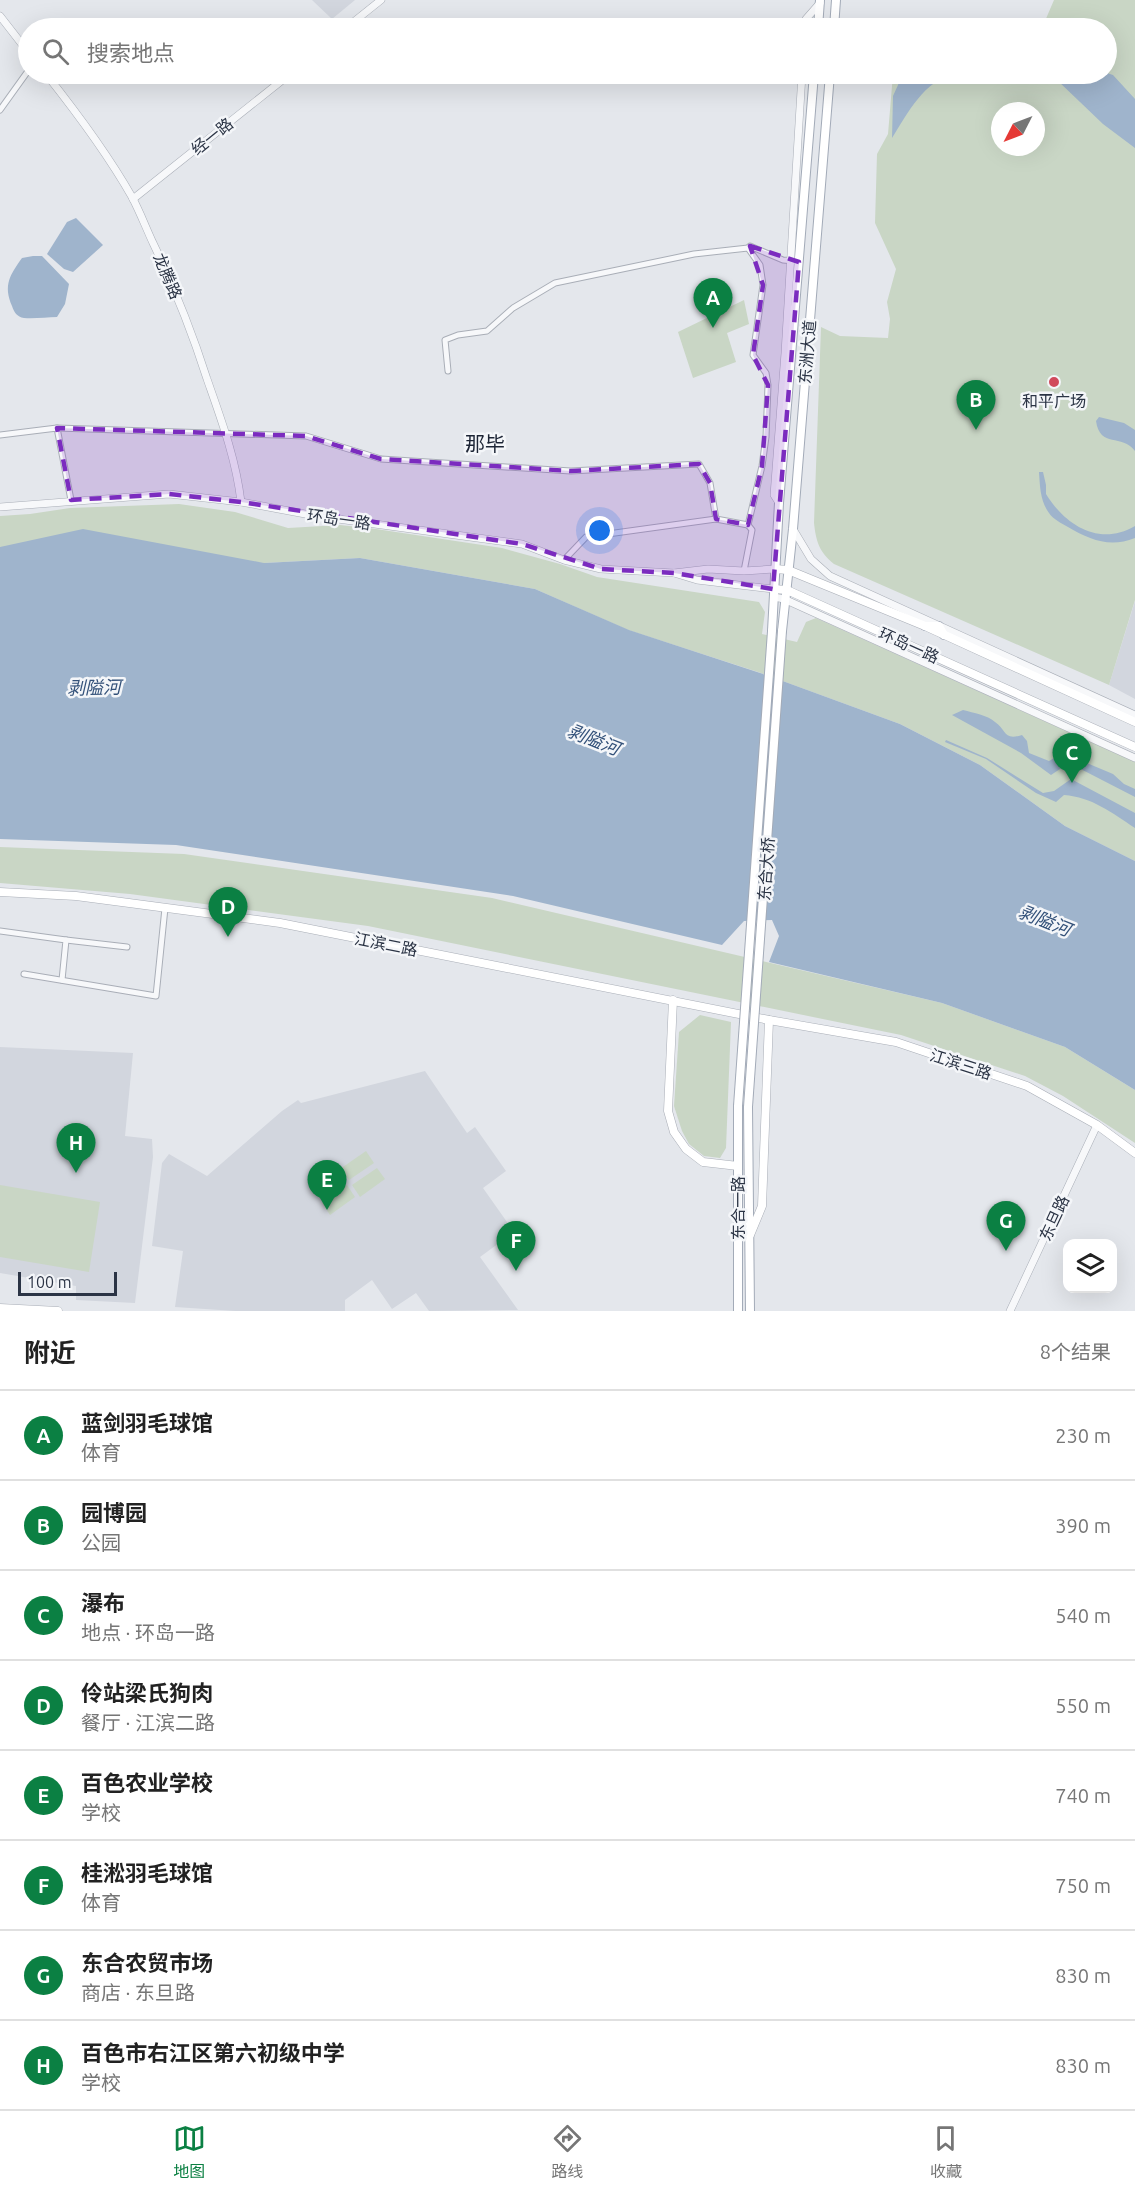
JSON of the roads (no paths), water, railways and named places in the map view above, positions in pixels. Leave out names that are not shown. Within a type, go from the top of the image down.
[{"type":"main road","points":[[835,18],[836,0]]},
{"type":"main road","points":[[819,18],[820,2]]},
{"type":"main road","name":"东洲大道","points":[[772,631],[795,261],[813,84]]},
{"type":"main road","name":"东洲大道","points":[[782,631],[793,529],[829,84]]},
{"type":"main road","points":[[781,480],[796,482]]},
{"type":"main road","name":"环岛一路","points":[[775,569],[788,570],[925,626],[1135,722]]},
{"type":"main road","name":"环岛一路","points":[[773,593],[787,590],[1135,747]]},
{"type":"main road","points":[[925,626],[939,626],[944,635]]},
{"type":"main road","name":"东合大桥","points":[[738,1106],[772,631]]},
{"type":"main road","name":"东合大桥","points":[[748,1107],[782,631]]},
{"type":"main road","name":"江滨二路","points":[[0,892],[75,896],[280,923],[769,1020]]},
{"type":"main road","points":[[673,1000],[668,1112],[674,1132],[686,1149],[702,1162],[738,1166]]},
{"type":"main road","points":[[749,1236],[762,1206],[769,1020]]},
{"type":"main road","name":"江滨三路","points":[[769,1020],[896,1042],[1027,1086],[1097,1125],[1135,1153]]},
{"type":"main road","name":"东合一路","points":[[738,1106],[738,1311]]},
{"type":"main road","name":"东合一路","points":[[748,1107],[750,1311]]},
{"type":"main road","points":[[0,1308],[58,1311]]},
{"type":"street","points":[[358,18],[381,0]]},
{"type":"street","points":[[807,18],[820,2]]},
{"type":"street","points":[[0,16],[18,39]]},
{"type":"street","points":[[0,110],[19,84]]},
{"type":"street","name":"龙腾路","points":[[54,84],[109,158],[133,199],[174,289],[226,433],[238,478],[241,502]]},
{"type":"street","name":"经一路","points":[[133,199],[277,84]]},
{"type":"street","points":[[779,503],[774,495],[795,261],[802,84]]},
{"type":"street","points":[[448,371],[445,340],[458,335],[487,331],[513,308],[555,283],[694,254],[750,246],[783,260],[795,261]]},
{"type":"street","points":[[748,248],[760,265],[763,285],[753,355],[766,373],[768,386],[766,437],[762,466],[748,525]]},
{"type":"street","points":[[57,428],[71,500]]},
{"type":"street","points":[[0,435],[57,428],[306,436],[381,459],[571,471],[699,464],[710,483],[716,519]]},
{"type":"street","name":"环岛一路","points":[[0,507],[169,494],[241,502],[316,516],[522,544],[564,560],[601,569],[674,573],[708,569],[744,571],[775,569]]},
{"type":"street","points":[[564,560],[586,537],[716,519],[748,525],[752,530],[744,571]]},
{"type":"street","points":[[793,529],[811,559],[830,576],[1135,715]]},
{"type":"street","name":"环岛一路","points":[[674,573],[697,580],[773,593]]},
{"type":"street","points":[[773,593],[1135,758]]},
{"type":"street","points":[[24,974],[156,996],[165,908]]},
{"type":"street","points":[[0,931],[127,947]]},
{"type":"street","points":[[62,980],[66,940]]},
{"type":"street","name":"东旦路","points":[[1010,1311],[1097,1125]]},
{"type":"water","points":[[1117,79],[1135,99],[1135,148],[1103,124],[1061,84],[1117,84]]},
{"type":"water","points":[[898,84],[933,84],[911,108],[892,138],[893,96]]},
{"type":"water","points":[[76,218],[103,245],[73,272],[64,269],[47,254],[67,222]]},
{"type":"water","points":[[42,256],[69,284],[65,304],[57,317],[24,318],[15,312],[9,299],[8,286],[11,275],[22,258]]},
{"type":"water","points":[[1099,417],[1124,423],[1135,430],[1135,451],[1124,443],[1102,435],[1096,421]]},
{"type":"water","points":[[1039,472],[1043,472],[1046,494],[1063,515],[1073,523],[1096,533],[1109,534],[1122,532],[1135,526],[1135,538],[1117,542],[1100,541],[1084,536],[1057,521],[1044,504]]},
{"type":"water","name":"剥隘河","points":[[83,529],[264,563],[360,558],[535,589],[629,630],[769,676],[900,724],[980,765],[1065,826],[1135,861],[1135,1090],[1065,1047],[942,1003],[769,962],[779,936],[772,920],[744,921],[722,945],[513,896],[176,845],[0,839],[0,547]]},
{"type":"water","points":[[963,710],[992,720],[1008,736],[1022,735],[1027,741],[1029,753],[1049,761],[1063,753],[1113,774],[1124,784],[1135,789],[1135,797],[1069,763],[1051,775],[1021,753],[952,715]]},
{"type":"water","points":[[946,740],[987,758],[1043,793],[1054,791],[1071,779],[1135,813],[1135,828],[1084,799],[1064,795],[1056,802],[1036,793],[986,759],[945,742]]},
{"type":"place","name":"蓝剑羽毛球馆","points":[[713,328]]},
{"type":"place","name":"和平广场","points":[[1054,382]]},
{"type":"place","name":"园博园","points":[[976,430]]},
{"type":"place","name":"瀑布","points":[[1072,783]]},
{"type":"place","name":"伶站梁氏狗肉","points":[[228,937]]},
{"type":"place","name":"百色市右江区第六初级中学","points":[[76,1173]]},
{"type":"place","name":"百色农业学校","points":[[327,1210]]},
{"type":"place","name":"东合农贸市场","points":[[1006,1251]]},
{"type":"place","name":"桂淞羽毛球馆","points":[[516,1271]]},
{"type":"district","name":"那毕","points":[[485,443]]}]
